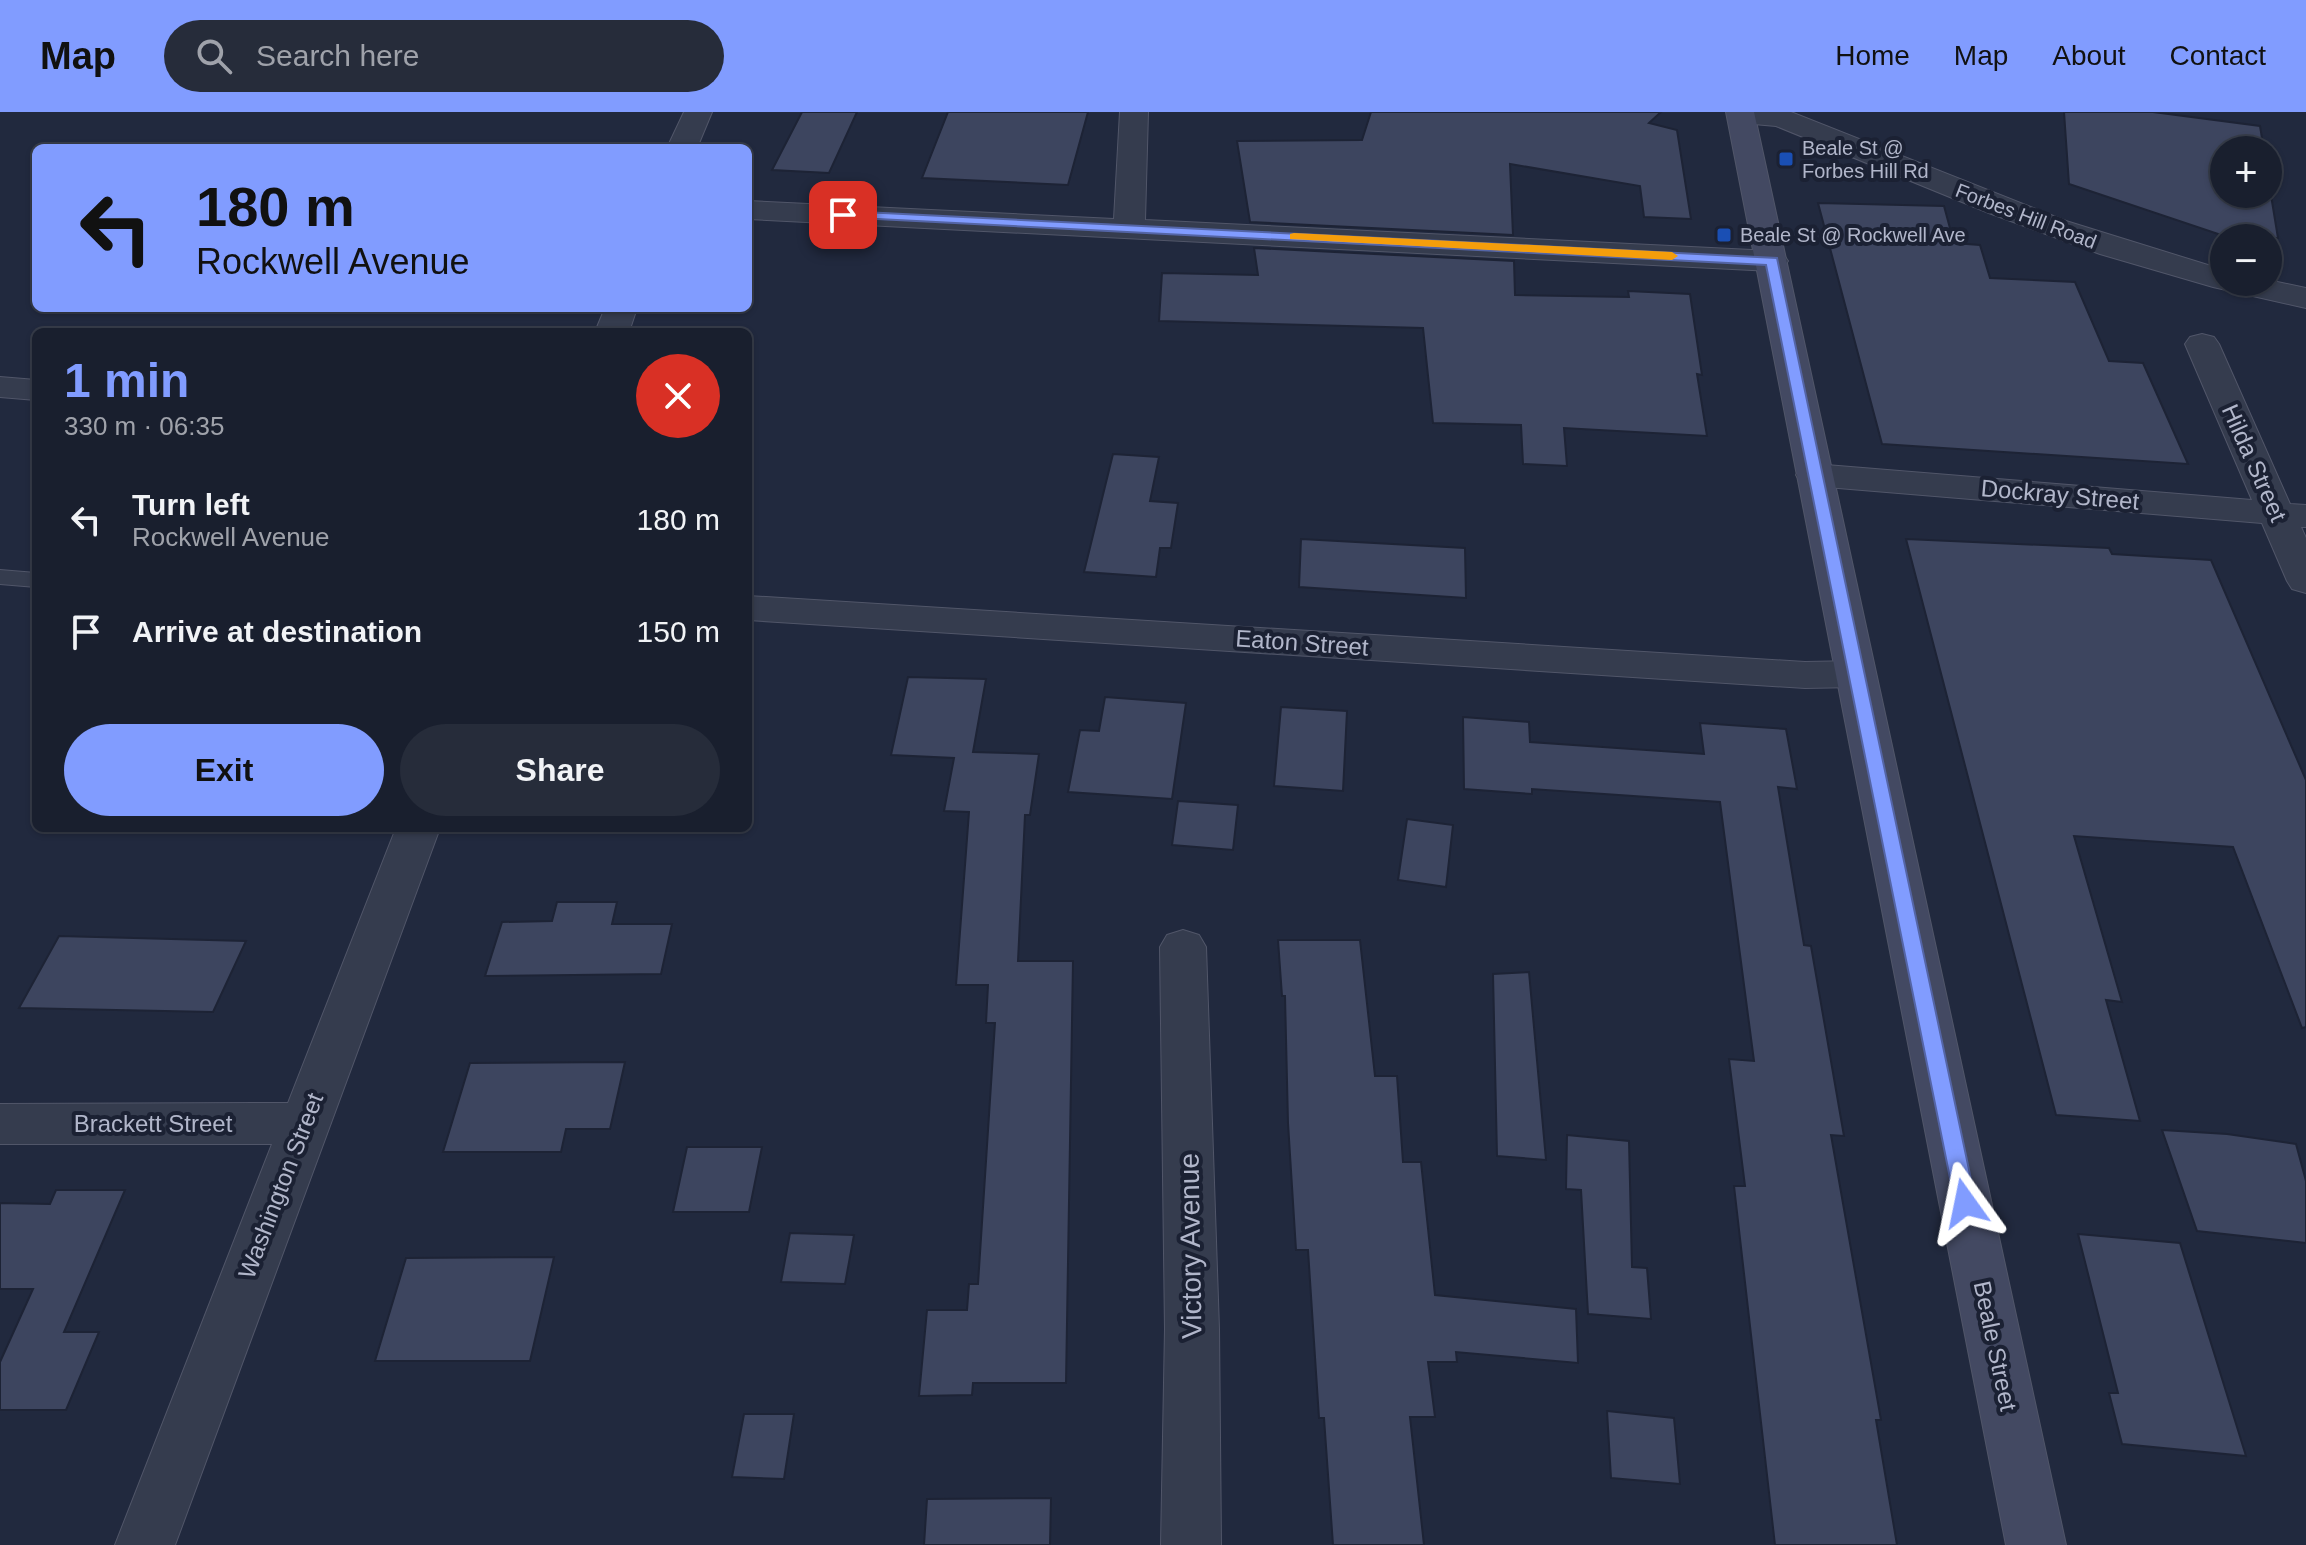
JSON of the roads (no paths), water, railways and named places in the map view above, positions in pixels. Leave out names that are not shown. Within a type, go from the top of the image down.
[{"type":"main road","name":"Beale Street","points":[[1740,114],[2036,1545]]},
{"type":"street","points":[[684,144],[698,112]]},
{"type":"street","points":[[1129,228],[1134,112]]},
{"type":"street","name":"Forbes Hill Road","points":[[1740,114],[1781,118],[2062,231],[2210,276]]},
{"type":"street","points":[[752,210],[1772,261]]},
{"type":"street","points":[[2282,293],[2306,298]]},
{"type":"street","name":"Hilda Street","points":[[2202,344],[2292,514],[2306,581]]},
{"type":"street","points":[[0,387],[32,390]]},
{"type":"street","name":"Dockray Street","points":[[1814,475],[2292,514]]},
{"type":"street","name":"Eaton Street","points":[[752,608],[1774,673],[1856,674]]},
{"type":"street","name":"Washington Street","points":[[145,1545],[416,832]]},
{"type":"street","name":"Victory Avenue","points":[[1183,947],[1192,1329],[1191,1545]]},
{"type":"street","name":"Brackett Street","points":[[0,1124],[305,1123]]},
{"type":"lane","points":[[0,577],[32,580]]},
{"type":"place","name":"Beale St @ Forbes Hill Rd","points":[[1786,159]]},
{"type":"place","name":"Beale St @ Rockwell Ave","points":[[1724,235]]}]
